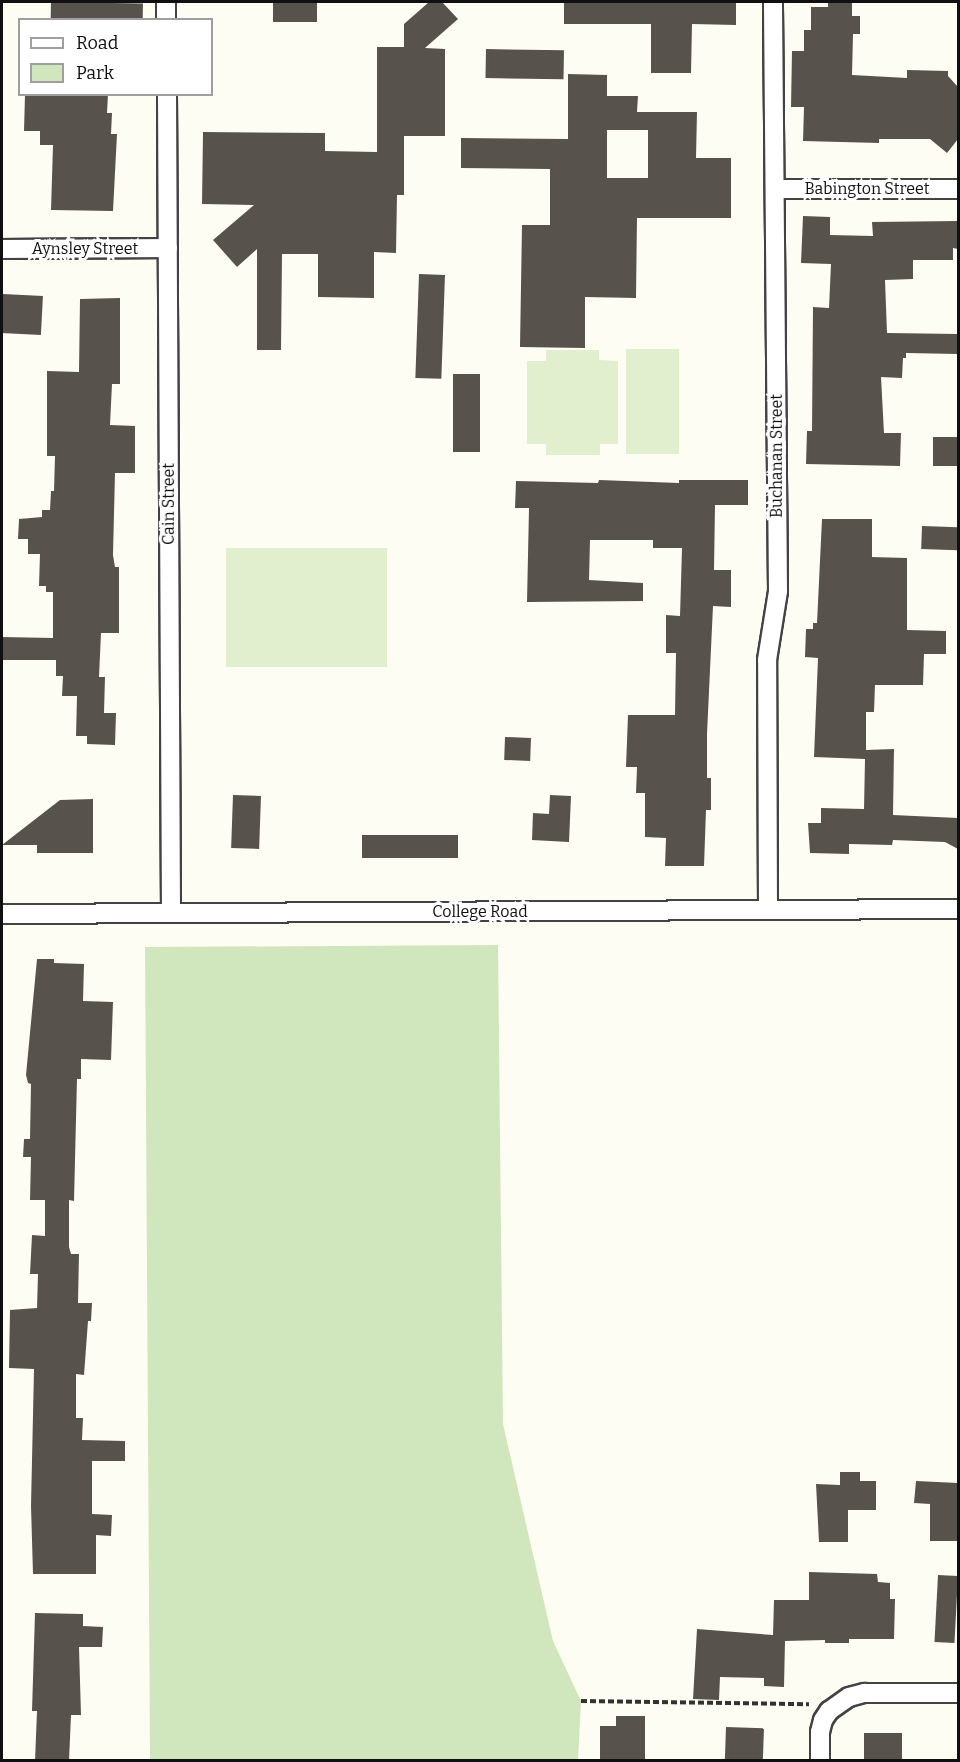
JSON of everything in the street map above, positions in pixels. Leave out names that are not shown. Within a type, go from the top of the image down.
[{"type":"street","points":[[166,2],[166,18]]},
{"type":"street","name":"Buchanan Street","points":[[768,910],[768,660],[778,591],[773,2]]},
{"type":"street","name":"Cain Street","points":[[167,96],[171,914]]},
{"type":"street","name":"Babington Street","points":[[775,189],[958,189]]},
{"type":"street","name":"Aynsley Street","points":[[2,249],[168,248]]},
{"type":"street","name":"College Road","points":[[2,914],[958,909]]},
{"type":"street","points":[[820,1761],[820,1732],[824,1720],[837,1704],[849,1697],[864,1693],[958,1693]]},
{"type":"path","points":[[581,1701],[837,1704]]},
{"type":"green space","points":[[626,349],[679,349],[679,454],[626,454]]},
{"type":"green space","points":[[546,350],[599,350],[599,360],[618,361],[618,444],[600,444],[600,455],[546,455],[546,444],[527,444],[527,361],[546,361]]},
{"type":"green space","points":[[226,548],[387,548],[387,667],[226,667]]},
{"type":"green space","points":[[498,945],[503,1424],[553,1641],[581,1701],[578,1760],[150,1760],[145,947]]},
{"type":"building","points":[[51,2],[143,4],[143,18],[51,18]]},
{"type":"building","points":[[273,2],[317,2],[317,22],[273,22]]},
{"type":"building","points":[[429,2],[442,2],[458,19],[425,48],[445,49],[445,136],[404,136],[404,195],[397,195],[396,253],[374,252],[374,298],[318,297],[318,254],[282,254],[281,350],[257,350],[257,249],[237,267],[213,240],[254,205],[202,204],[203,132],[325,133],[325,151],[377,152],[377,47],[404,47],[404,24]]},
{"type":"building","points":[[564,2],[736,2],[736,25],[692,24],[691,73],[651,73],[651,24],[564,24]]},
{"type":"building","points":[[828,2],[852,2],[852,16],[860,16],[860,34],[853,34],[852,75],[907,78],[907,70],[948,71],[948,76],[958,87],[958,139],[947,153],[930,139],[879,139],[879,143],[803,141],[804,107],[791,107],[792,51],[804,51],[804,30],[811,30],[811,7],[828,7]]},
{"type":"building","points":[[486,49],[564,50],[563,79],[485,78]]},
{"type":"building","points":[[568,74],[607,75],[607,96],[638,96],[637,112],[697,112],[696,158],[731,158],[731,218],[637,218],[636,298],[585,297],[585,348],[520,347],[522,225],[550,225],[550,169],[461,168],[461,138],[568,139]],"holes":[[[607,130],[648,130],[648,178],[607,178]]]},
{"type":"building","points":[[25,96],[108,96],[107,113],[112,113],[111,134],[117,134],[113,211],[51,210],[53,145],[40,145],[40,131],[24,131]]},
{"type":"building","points":[[803,216],[830,217],[830,235],[873,236],[872,222],[958,221],[958,249],[953,248],[953,260],[913,260],[913,279],[885,280],[887,333],[958,334],[958,354],[906,353],[906,358],[903,358],[902,378],[881,377],[884,433],[901,433],[900,466],[806,464],[807,431],[812,431],[813,307],[829,308],[831,264],[801,263]]},
{"type":"building","points":[[419,274],[445,275],[441,379],[415,378]]},
{"type":"building","points":[[3,294],[43,296],[41,335],[2,333]]},
{"type":"building","points":[[120,298],[120,384],[112,384],[110,425],[135,426],[135,473],[115,473],[113,555],[115,567],[119,567],[119,633],[101,633],[99,677],[105,677],[104,713],[116,713],[115,745],[87,744],[87,736],[76,736],[77,696],[62,696],[63,676],[56,676],[56,660],[2,660],[2,637],[53,638],[53,592],[46,592],[46,586],[39,586],[40,554],[28,554],[28,539],[18,539],[19,519],[42,517],[42,510],[50,510],[51,491],[54,491],[55,456],[47,456],[47,371],[79,372],[80,299]]},
{"type":"building","points":[[453,374],[480,374],[480,452],[453,452]]},
{"type":"building","points":[[933,437],[958,437],[958,466],[933,466]]},
{"type":"building","points":[[599,480],[679,483],[679,480],[748,480],[748,505],[715,505],[714,570],[731,570],[731,607],[713,606],[707,734],[707,778],[711,778],[711,810],[706,810],[704,866],[665,866],[666,838],[645,837],[645,793],[636,793],[637,767],[626,767],[628,715],[675,715],[676,653],[666,653],[666,615],[680,616],[682,548],[653,548],[653,540],[590,540],[589,580],[643,583],[643,601],[527,602],[529,508],[515,508],[516,481],[598,483]]},
{"type":"building","points":[[822,519],[872,519],[872,557],[907,558],[907,630],[946,631],[946,654],[924,654],[923,685],[875,685],[874,712],[866,712],[866,750],[894,749],[893,815],[958,818],[958,849],[945,842],[893,840],[892,845],[849,844],[849,854],[810,853],[808,823],[821,823],[821,808],[864,809],[865,759],[814,757],[818,658],[805,657],[806,629],[813,629],[813,623],[817,623]]},
{"type":"building","points":[[922,526],[958,527],[957,550],[921,549]]},
{"type":"building","points":[[505,737],[531,738],[530,761],[504,760]]},
{"type":"building","points":[[233,795],[261,796],[259,849],[231,848]]},
{"type":"building","points":[[550,795],[571,796],[569,842],[532,840],[533,813],[549,814]]},
{"type":"building","points":[[93,799],[93,853],[37,853],[37,845],[2,845],[60,800]]},
{"type":"building","points":[[362,835],[458,835],[458,858],[362,858]]},
{"type":"building","points":[[37,959],[54,959],[54,963],[84,964],[83,1001],[113,1002],[111,1060],[81,1059],[81,1079],[77,1079],[74,1201],[69,1200],[69,1247],[71,1254],[79,1254],[78,1303],[92,1303],[91,1321],[88,1321],[84,1375],[76,1374],[76,1418],[83,1418],[82,1440],[125,1441],[125,1461],[92,1461],[92,1514],[112,1515],[111,1536],[96,1535],[96,1574],[33,1574],[31,1506],[34,1369],[9,1368],[10,1310],[37,1308],[38,1274],[30,1274],[32,1235],[45,1236],[45,1200],[30,1200],[31,1157],[23,1157],[24,1139],[30,1139],[31,1084],[28,1083],[26,1075]]},
{"type":"building","points":[[840,1472],[860,1472],[860,1481],[876,1481],[876,1510],[848,1510],[848,1542],[819,1542],[816,1484],[840,1485]]},
{"type":"building","points":[[916,1481],[958,1483],[958,1541],[930,1541],[930,1504],[914,1503]]},
{"type":"building","points":[[809,1572],[877,1574],[878,1582],[890,1583],[890,1599],[895,1599],[894,1639],[849,1639],[849,1643],[825,1643],[825,1640],[785,1641],[784,1687],[764,1686],[764,1678],[720,1677],[719,1700],[693,1699],[697,1629],[773,1635],[774,1600],[809,1600]]},
{"type":"building","points":[[938,1575],[958,1576],[954,1643],[934,1642]]},
{"type":"building","points":[[35,1613],[83,1614],[83,1626],[103,1627],[102,1647],[79,1647],[81,1715],[71,1715],[69,1761],[35,1761],[37,1711],[32,1711]]},
{"type":"building","points":[[616,1716],[645,1716],[645,1761],[600,1759],[600,1726],[616,1726]]},
{"type":"building","points":[[726,1727],[764,1728],[763,1760],[725,1760]]},
{"type":"building","points":[[864,1733],[902,1733],[902,1760],[864,1760]]}]
